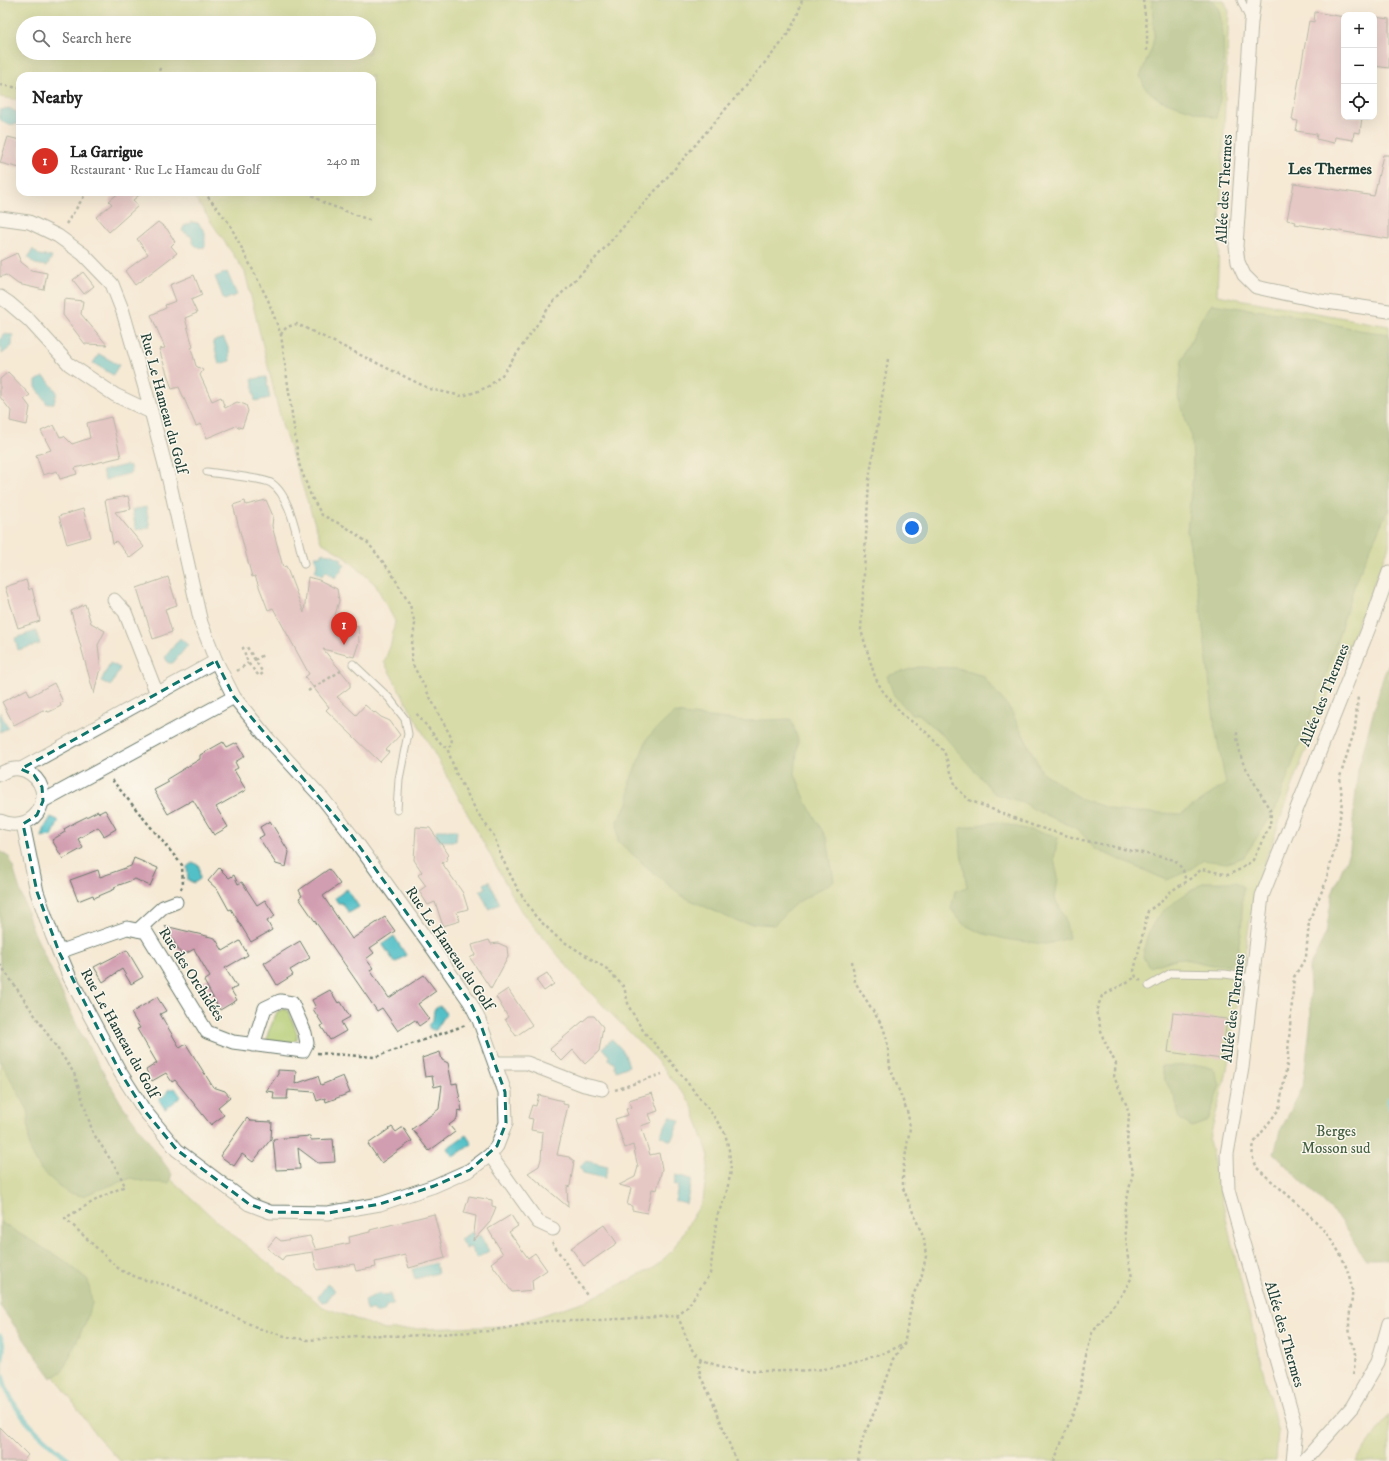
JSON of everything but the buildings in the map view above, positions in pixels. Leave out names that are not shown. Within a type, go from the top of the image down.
[{"type":"street","name":"Allée des Thermes","points":[[1254,0],[1251,22],[1236,246],[1238,262],[1244,275],[1256,287],[1320,301],[1389,311]]},
{"type":"street","name":"Rue Le Hameau du Golf","points":[[0,218],[29,222],[58,236],[83,254],[112,284],[123,312],[169,480],[201,623],[216,661],[234,697],[269,740],[324,800],[356,842],[429,943],[479,1020],[505,1092],[506,1123],[497,1146],[490,1154],[470,1170],[441,1183],[380,1204],[328,1213],[270,1212],[249,1204],[177,1150],[144,1110],[120,1072],[59,952],[37,892],[23,824]]},
{"type":"street","points":[[0,297],[29,320],[69,364],[115,395],[151,412]]},
{"type":"street","name":"Allée des Thermes","points":[[1293,1461],[1296,1430],[1228,1190],[1227,1154],[1242,1068],[1262,896],[1374,615],[1389,572]]},
{"type":"street","points":[[114,600],[125,612],[157,694]]},
{"type":"street","points":[[0,774],[6,770],[21,769],[216,661]]},
{"type":"street","points":[[43,801],[234,697]]},
{"type":"street","points":[[0,821],[10,825],[23,824],[37,815],[43,801],[42,787],[34,775],[21,769]]},
{"type":"street","points":[[138,930],[163,907],[176,902]]},
{"type":"street","name":"Rue des Orchidées","points":[[59,952],[127,928],[146,932],[207,1032],[233,1042],[303,1051]]},
{"type":"street","points":[[253,1045],[265,1008],[280,1000],[292,1003],[305,1033],[307,1043],[303,1051]]},
{"type":"street","points":[[495,1063],[527,1063],[584,1085],[602,1089]]},
{"type":"street","points":[[490,1154],[538,1222],[553,1229]]},
{"type":"street","points":[[1304,1461],[1352,1407],[1378,1362],[1389,1323]]},
{"type":"lane","points":[[1241,0],[1251,22]]},
{"type":"lane","points":[[207,472],[270,482],[279,489],[287,504],[304,564]]},
{"type":"lane","points":[[353,664],[389,698],[405,719],[408,734],[399,779],[397,810]]},
{"type":"lane","points":[[1149,986],[1171,973],[1225,974],[1252,978]]},
{"type":"path","points":[[281,335],[283,330],[297,324],[430,389],[462,396],[489,386],[502,375],[552,303],[586,269],[780,46],[789,34],[800,10],[802,0]]},
{"type":"path","points":[[1143,0],[1147,30],[1147,52]]},
{"type":"path","points":[[158,72],[161,67]]},
{"type":"path","points":[[0,85],[16,87]]},
{"type":"path","points":[[58,236],[84,196]]},
{"type":"path","points":[[207,196],[232,229],[268,300],[281,335],[298,464],[311,496],[322,515],[346,527],[368,543],[391,572],[410,605],[415,624],[412,644],[412,663],[452,739],[451,745],[447,748],[443,746],[416,713],[405,719]]},
{"type":"path","points":[[313,196],[324,203],[372,221]]},
{"type":"path","points":[[888,358],[869,480],[861,630],[875,677],[882,690],[903,715],[926,732],[944,751],[956,787],[969,800],[1034,826],[1082,840],[1175,860],[1183,870],[1186,882]]},
{"type":"path","points":[[247,647],[255,660],[262,672],[259,676],[248,663],[243,648],[247,647]]},
{"type":"path","points":[[255,660],[263,655]]},
{"type":"path","points":[[308,691],[353,664]]},
{"type":"path","points":[[1352,1377],[1356,1364],[1349,1324],[1352,1292],[1348,1270],[1339,1250],[1328,1233],[1257,1168],[1252,1156],[1254,1143],[1278,1109],[1287,1065],[1294,978],[1306,957],[1308,922],[1325,884],[1337,841],[1342,801],[1340,777],[1355,729],[1358,693]]},
{"type":"path","points":[[1149,986],[1136,977],[1134,971],[1136,955],[1148,911],[1202,869],[1228,874],[1241,869],[1253,860],[1270,825],[1271,812],[1242,761],[1236,738],[1237,729]]},
{"type":"path","points":[[103,768],[182,865],[183,885],[176,902]]},
{"type":"path","points":[[852,961],[855,982],[883,1027],[887,1040],[890,1067],[908,1114],[910,1128],[903,1170],[903,1188],[924,1239],[926,1256],[921,1279],[913,1294],[904,1345],[894,1359],[876,1408],[862,1440],[858,1461]]},
{"type":"path","points":[[0,964],[74,1073],[93,1133],[118,1171]]},
{"type":"path","points":[[1054,1461],[1078,1401],[1084,1361],[1092,1333],[1123,1293],[1132,1277],[1128,1259],[1124,1212],[1133,1172],[1127,1143],[1129,1116],[1126,1104],[1114,1077],[1116,1064],[1103,1038],[1096,1011],[1102,996],[1136,977]]},
{"type":"path","points":[[303,1051],[359,1057],[375,1056],[479,1020]]},
{"type":"path","points":[[602,1089],[614,1090],[662,1074]]},
{"type":"path","points":[[553,1229],[551,1244],[588,1297]]},
{"type":"path","points":[[677,1316],[682,1325],[685,1336],[702,1359],[718,1365],[753,1371],[789,1371],[854,1364],[904,1345]]},
{"type":"path","points":[[702,1359],[699,1364],[700,1376],[711,1397],[736,1461]]},
{"type":"highlighted area","points":[[216,661],[234,697],[352,836],[470,1002],[479,1020],[505,1092],[506,1123],[497,1146],[470,1170],[434,1186],[380,1204],[328,1213],[270,1212],[249,1204],[177,1150],[144,1110],[120,1072],[59,952],[37,892],[23,824],[37,815],[43,801],[42,787],[34,775],[21,769]]},
{"type":"green space","points":[[0,0],[1224,0],[1229,11],[1217,295],[1389,326],[1389,546],[1302,760],[1255,889],[1226,1076],[1209,1140],[1232,1245],[1278,1432],[1276,1461],[120,1461],[96,1435],[0,1298],[0,870],[55,1000],[161,1170],[223,1227],[323,1307],[385,1330],[509,1326],[588,1300],[654,1268],[672,1251],[703,1200],[709,1156],[691,1103],[653,1056],[582,984],[521,911],[384,662],[391,644],[395,621],[375,584],[344,556],[321,542],[283,428],[245,272],[194,196],[376,196],[376,72],[16,72],[16,99],[0,97]]},
{"type":"green space","points":[[1152,0],[1213,0],[1218,9],[1222,23],[1224,57],[1221,92],[1216,118],[1160,100],[1145,88],[1140,76],[1152,48],[1154,36]]},
{"type":"green space","points":[[1212,304],[1304,317],[1358,330],[1389,334],[1389,507],[1356,580],[1327,672],[1275,810],[1244,857],[1227,863],[1203,860],[1188,871],[1167,880],[1095,849],[1078,829],[1035,810],[1023,802],[995,794],[947,739],[919,714],[911,714],[894,695],[887,676],[918,667],[957,668],[983,676],[1010,709],[1042,772],[1081,799],[1116,811],[1181,814],[1226,784],[1215,728],[1200,603],[1187,530],[1193,473],[1192,437],[1178,397],[1182,360],[1201,319]]},
{"type":"green space","name":"Berges Mosson sud","points":[[1389,662],[1389,1259],[1365,1259],[1337,1216],[1274,1154],[1280,1131],[1303,1087],[1311,1018],[1309,968],[1326,933],[1332,894],[1350,850],[1358,770],[1382,680]]},
{"type":"green space","points":[[674,713],[744,721],[791,719],[798,740],[795,774],[807,804],[827,839],[834,881],[795,904],[774,925],[738,922],[684,897],[649,869],[618,841],[617,821],[628,804],[630,781],[648,737]]},
{"type":"green space","points":[[997,822],[1058,837],[1054,859],[1058,878],[1055,899],[1065,918],[1069,938],[1046,944],[1010,940],[981,933],[963,924],[951,909],[955,891],[967,887],[961,852],[960,828]]},
{"type":"green space","points":[[0,851],[10,858],[32,928],[80,1032],[121,1103],[172,1174],[169,1183],[147,1182],[131,1178],[82,1196],[66,1192],[41,1170],[29,1148],[28,1110],[0,1060]]},
{"type":"green space","points":[[1204,882],[1236,882],[1243,887],[1241,934],[1236,958],[1229,964],[1213,965],[1179,958],[1149,967],[1143,957],[1150,930],[1156,920],[1163,911]]},
{"type":"green space","points":[[284,1009],[289,1011],[297,1034],[297,1039],[292,1043],[267,1042],[268,1033],[277,1012]]},
{"type":"green space","points":[[1200,1065],[1214,1069],[1220,1085],[1208,1121],[1192,1127],[1180,1119],[1175,1098],[1164,1078],[1161,1066]]},
{"type":"green space","points":[[0,1222],[65,1261],[88,1280],[92,1303],[85,1324],[62,1372],[52,1378],[0,1306]]},
{"type":"green space","points":[[1389,1414],[1389,1461],[1356,1461]]},
{"type":"water","points":[[9,108],[16,112],[16,124],[10,124],[2,121],[0,119],[0,110]]},
{"type":"water","points":[[192,222],[198,223],[205,232],[205,247],[196,246],[192,237],[182,231],[184,226]]},
{"type":"water","points":[[33,249],[39,255],[52,257],[47,266],[35,264],[28,258]]},
{"type":"water","points":[[227,272],[237,295],[224,300],[215,277]]},
{"type":"water","points":[[3,334],[13,335],[12,346],[2,354],[0,342]]},
{"type":"water","points":[[224,338],[229,350],[230,361],[219,364],[213,341]]},
{"type":"water","points":[[99,354],[119,365],[113,375],[93,363]]},
{"type":"water","points":[[43,377],[46,378],[57,392],[54,403],[47,404],[36,387],[36,381]]},
{"type":"water","points":[[266,377],[270,398],[255,401],[252,379]]},
{"type":"water","points":[[126,465],[130,466],[131,473],[105,480],[102,471]]},
{"type":"water","points":[[146,507],[150,528],[136,530],[132,510]]},
{"type":"water","points":[[321,553],[331,554],[342,559],[341,562],[345,565],[335,578],[326,571],[322,576],[315,572],[317,565],[315,556],[321,556]]},
{"type":"water","points":[[36,631],[40,644],[18,650],[15,638]]},
{"type":"water","points":[[180,638],[188,645],[173,663],[168,663],[165,657]]},
{"type":"water","points":[[110,663],[120,668],[111,686],[101,681]]},
{"type":"water","points":[[0,712],[8,728],[0,732]]},
{"type":"water","points":[[51,817],[58,820],[58,823],[52,836],[42,837],[45,827]]},
{"type":"water","points":[[436,830],[457,830],[456,841],[438,841],[436,839]]},
{"type":"water","points":[[193,862],[199,866],[200,879],[194,883],[188,880],[187,867]]},
{"type":"water","points":[[489,881],[500,904],[489,909],[480,891],[486,888],[484,884]]},
{"type":"water","points":[[347,889],[359,907],[349,913],[342,903],[338,903],[335,898]]},
{"type":"water","points":[[394,936],[406,955],[395,963],[383,945]]},
{"type":"water","points":[[439,1006],[443,1008],[446,1014],[436,1030],[433,1030],[429,1028],[429,1024],[433,1020],[434,1010]]},
{"type":"water","points":[[612,1039],[624,1052],[629,1066],[616,1071],[614,1063],[609,1060],[609,1056],[602,1048]]},
{"type":"water","points":[[175,1088],[181,1097],[165,1109],[159,1100],[168,1090]]},
{"type":"water","points":[[670,1116],[680,1121],[671,1141],[660,1136]]},
{"type":"water","points":[[466,1135],[472,1144],[453,1157],[447,1148]]},
{"type":"water","points":[[586,1161],[608,1166],[605,1178],[583,1173],[580,1166]]},
{"type":"water","points":[[676,1175],[692,1179],[686,1204],[675,1201],[678,1186],[674,1185]]},
{"type":"water","points":[[472,1232],[475,1238],[480,1235],[489,1251],[477,1258],[470,1247],[466,1249],[460,1239]]},
{"type":"water","points":[[436,1263],[438,1273],[415,1279],[412,1269]]},
{"type":"water","points":[[327,1284],[335,1290],[327,1301],[322,1302],[318,1297]]},
{"type":"water","points":[[379,1293],[383,1295],[390,1294],[393,1304],[386,1306],[385,1310],[381,1313],[375,1313],[372,1309],[367,1311],[365,1300]]},
{"type":"waterway","points":[[1389,1099],[1389,1108]]},
{"type":"waterway","points":[[0,1336],[3,1345],[1,1372],[12,1400],[19,1412],[37,1433],[71,1461]]},
{"type":"place","name":"La Garrigue","points":[[344,645]]},
{"type":"district","name":"Les Thermes","points":[[1330,168]]}]
